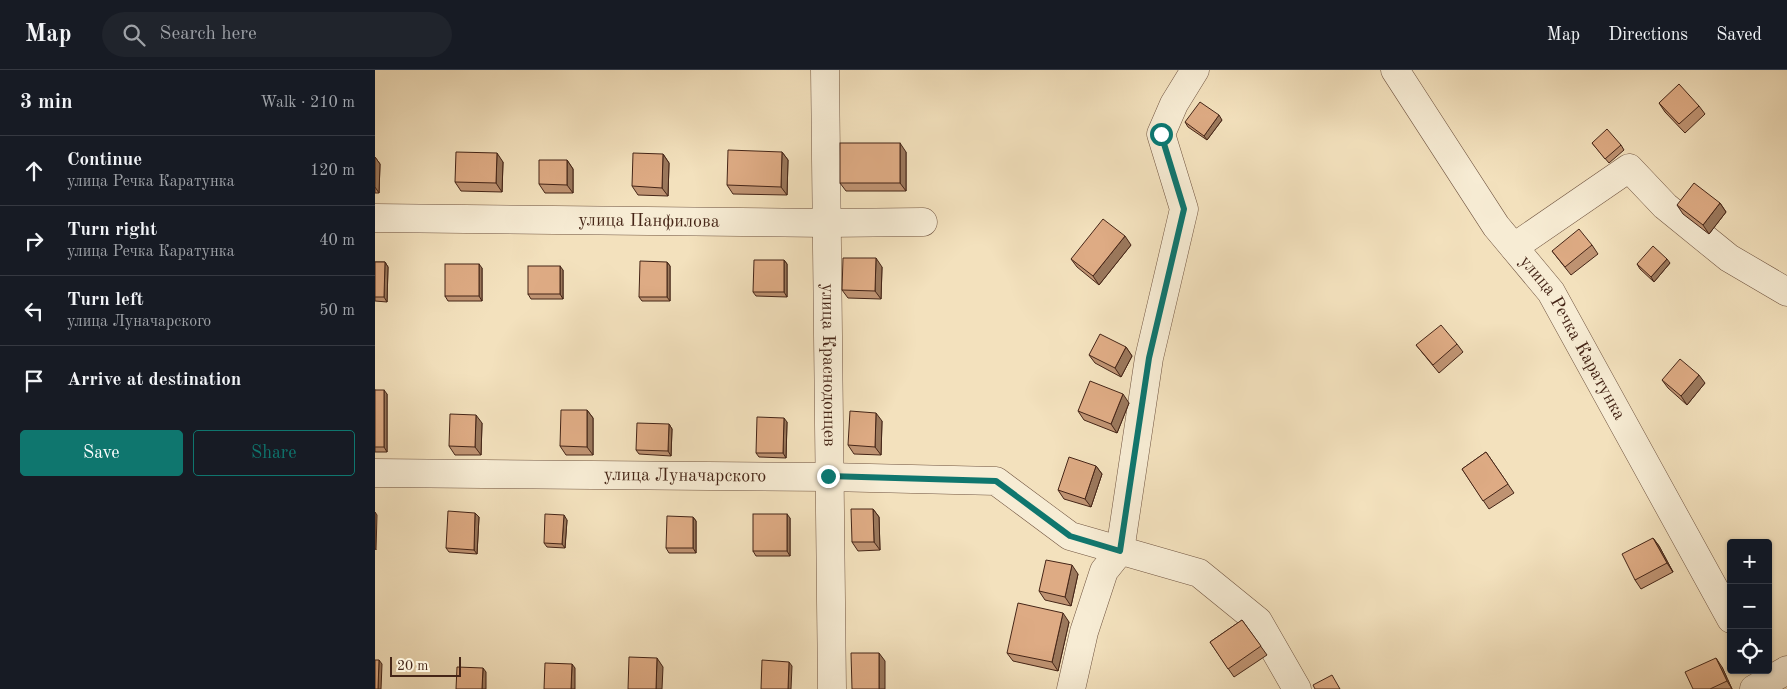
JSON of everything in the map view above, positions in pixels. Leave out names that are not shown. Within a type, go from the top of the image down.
[{"type":"street","name":"улица Краснодонцев","points":[[825,70],[828,476],[832,689]]},
{"type":"street","points":[[1071,689],[1084,632],[1104,571],[1120,551],[1149,358],[1184,209],[1161,134],[1174,104],[1195,70]]},
{"type":"street","name":"улица Речка Каратунка","points":[[1395,70],[1497,226],[1551,292],[1727,612]]},
{"type":"street","points":[[1514,247],[1629,168],[1665,206],[1729,258],[1787,292]]},
{"type":"street","name":"улица Панфилова","points":[[375,218],[826,223],[923,222]]},
{"type":"street","name":"улица Луначарского","points":[[375,473],[828,476],[996,481],[1070,536],[1120,551]]},
{"type":"street","points":[[1120,551],[1199,573],[1259,621],[1297,689]]},
{"type":"street","points":[[1757,684],[1787,670]]},
{"type":"building","points":[[1679,84],[1699,106],[1679,124],[1659,103]]},
{"type":"building","points":[[1200,102],[1219,115],[1204,136],[1185,122]]},
{"type":"building","points":[[1607,129],[1621,145],[1605,159],[1592,143]]},
{"type":"building","points":[[840,143],[900,143],[900,183],[840,183]]},
{"type":"building","points":[[728,150],[782,152],[781,187],[727,185]]},
{"type":"building","points":[[456,152],[497,153],[496,183],[455,182]]},
{"type":"building","points":[[633,153],[663,154],[662,188],[632,186]]},
{"type":"building","points":[[539,160],[567,160],[567,185],[539,184]]},
{"type":"building","points":[[1694,183],[1720,203],[1703,225],[1677,205]]},
{"type":"building","points":[[1103,219],[1125,236],[1093,276],[1071,259]]},
{"type":"building","points":[[1579,229],[1592,245],[1565,267],[1552,251]]},
{"type":"building","points":[[1653,246],[1667,259],[1651,277],[1637,264]]},
{"type":"building","points":[[843,258],[876,258],[875,291],[842,290]]},
{"type":"building","points":[[754,260],[784,260],[784,292],[753,292]]},
{"type":"building","points":[[640,261],[667,262],[667,297],[639,297]]},
{"type":"building","points":[[375,262],[385,262],[384,297],[375,297]]},
{"type":"building","points":[[445,264],[479,264],[479,296],[445,296]]},
{"type":"building","points":[[528,266],[560,266],[560,294],[528,294]]},
{"type":"building","points":[[1441,325],[1457,344],[1433,365],[1416,345]]},
{"type":"building","points":[[1100,334],[1126,347],[1115,368],[1089,355]]},
{"type":"building","points":[[1680,359],[1699,375],[1681,396],[1662,380]]},
{"type":"building","points":[[1090,381],[1123,394],[1111,424],[1078,411]]},
{"type":"building","points":[[375,390],[384,390],[384,447],[375,447]]},
{"type":"building","points":[[561,410],[587,410],[587,447],[560,446]]},
{"type":"building","points":[[850,411],[876,413],[875,447],[848,445]]},
{"type":"building","points":[[450,414],[476,415],[475,447],[449,446]]},
{"type":"building","points":[[757,417],[784,418],[783,453],[756,453]]},
{"type":"building","points":[[637,423],[669,424],[668,451],[636,450]]},
{"type":"building","points":[[1486,452],[1508,484],[1483,501],[1462,469]]},
{"type":"building","points":[[1069,457],[1096,466],[1085,499],[1058,490]]},
{"type":"building","points":[[851,509],[873,509],[874,542],[852,542]]},
{"type":"building","points":[[448,511],[475,513],[474,550],[446,548]]},
{"type":"building","points":[[545,514],[564,515],[562,544],[544,543]]},
{"type":"building","points":[[753,514],[787,514],[787,551],[753,551]]},
{"type":"building","points":[[667,516],[693,517],[693,548],[666,548]]},
{"type":"building","points":[[1653,538],[1667,563],[1635,580],[1622,554]]},
{"type":"building","points":[[1046,560],[1072,565],[1065,597],[1039,591]]},
{"type":"building","points":[[1018,603],[1063,613],[1052,662],[1007,653]]},
{"type":"building","points":[[1242,620],[1261,646],[1228,669],[1210,642]]},
{"type":"building","points":[[851,653],[879,653],[879,689],[852,689]]},
{"type":"building","points":[[629,657],[657,658],[656,689],[628,689]]},
{"type":"building","points":[[1716,658],[1727,681],[1710,689],[1693,689],[1685,672]]},
{"type":"building","points":[[375,660],[379,660],[378,689],[375,689]]},
{"type":"building","points":[[762,660],[789,662],[788,689],[761,689]]},
{"type":"building","points":[[545,663],[572,664],[571,689],[544,689]]},
{"type":"building","points":[[457,667],[483,668],[482,689],[456,689]]},
{"type":"building","points":[[1332,675],[1340,689],[1315,689],[1313,685]]},
{"type":"route","points":[[828,476],[996,481],[1070,536],[1120,551],[1149,358],[1184,209],[1161,134]]}]
